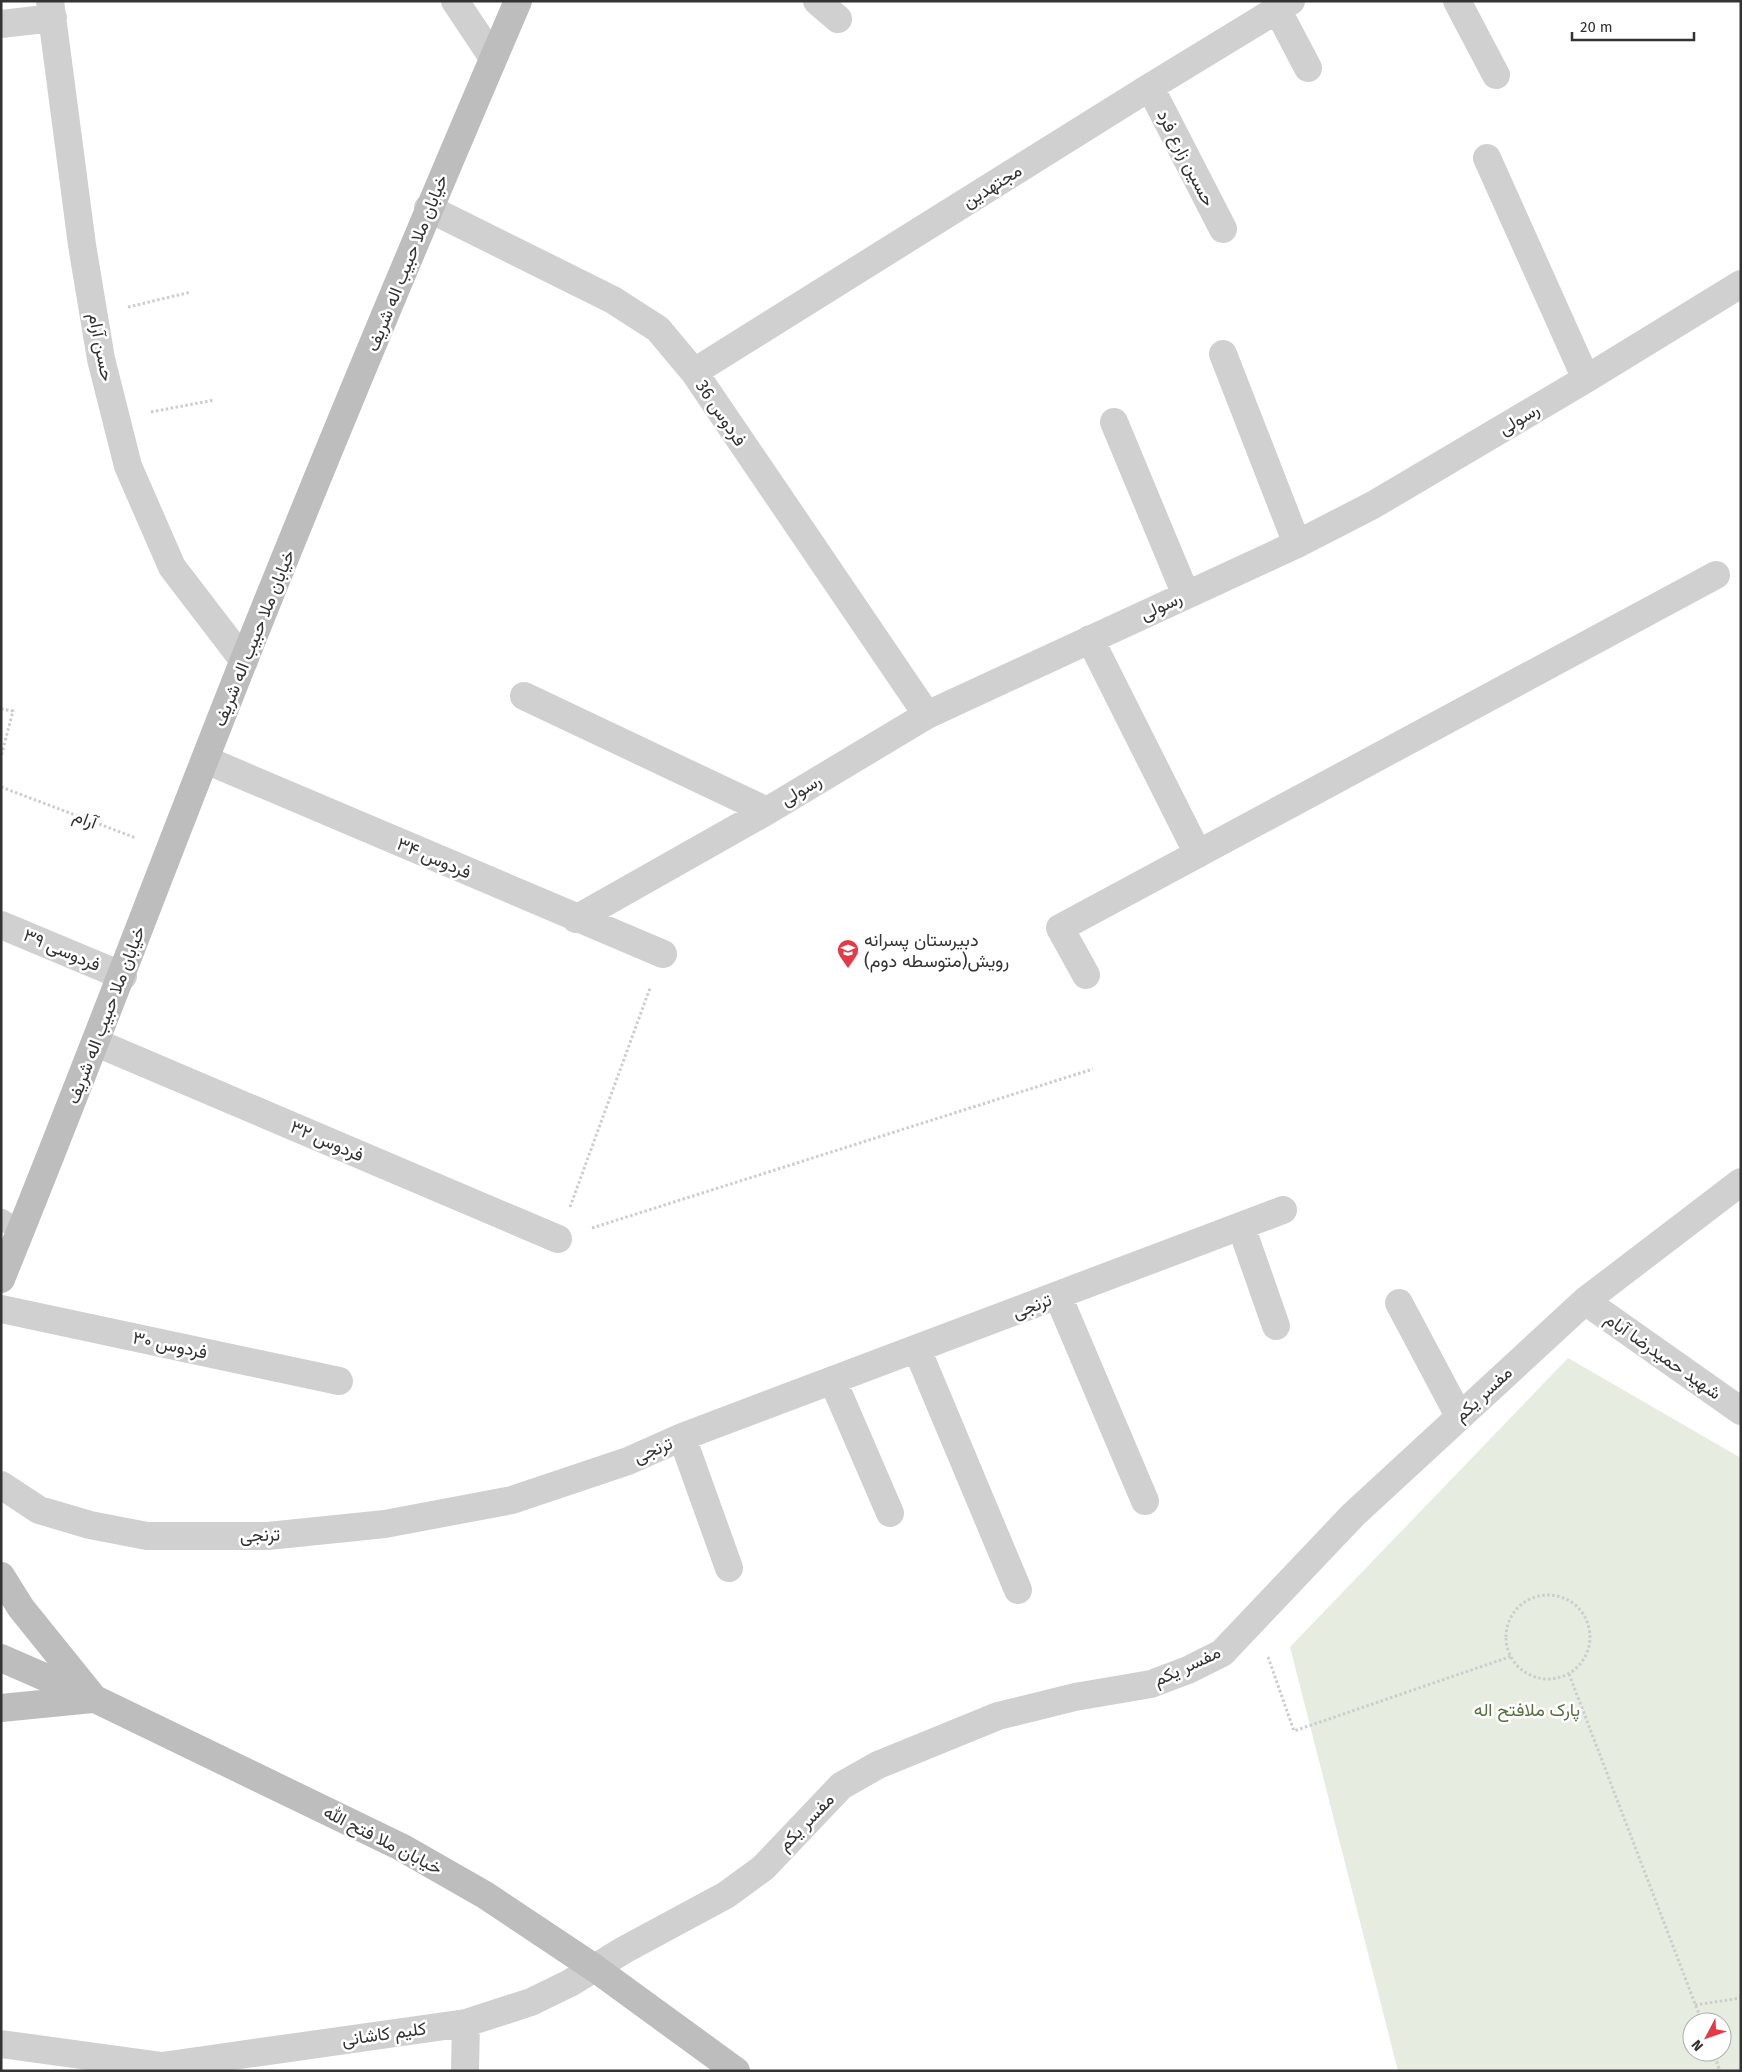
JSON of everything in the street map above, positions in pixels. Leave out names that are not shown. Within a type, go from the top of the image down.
[{"type":"main road","name":"خیابان ملا حبیب اله شریف","points":[[1,1279],[11,1225],[97,1043],[169,851],[244,661],[428,208],[518,1]]},
{"type":"main road","points":[[1,1576],[21,1608],[95,1699]]},
{"type":"main road","name":"خیابان ملا فتح الله","points":[[1,1658],[95,1699],[401,1847],[485,1895],[596,1969],[736,2071]]},
{"type":"main road","points":[[1,1708],[95,1699]]},
{"type":"street","points":[[455,1],[494,58]]},
{"type":"street","points":[[817,1],[838,19]]},
{"type":"street","points":[[1457,1],[1496,75]]},
{"type":"street","points":[[1284,5],[1308,68]]},
{"type":"street","name":"مجتهدین","points":[[694,372],[1284,5]]},
{"type":"street","points":[[1,24],[52,9]]},
{"type":"street","name":"حسن آرام","points":[[52,9],[81,235],[101,359],[128,466],[172,567],[244,661]]},
{"type":"street","name":"حسین‌ زارع‌ فرد","points":[[1150,87],[1223,229]]},
{"type":"street","points":[[1487,158],[1586,379]]},
{"type":"street","name":"فردوس 36","points":[[428,208],[613,300],[658,330],[694,372],[927,715]]},
{"type":"street","name":"رسولی","points":[[576,919],[767,811],[927,715],[1297,544],[1373,505],[1586,379],[1741,284]]},
{"type":"street","points":[[1223,354],[1297,544]]},
{"type":"street","points":[[1114,422],[1186,595]]},
{"type":"street","points":[[1086,975],[1060,928],[1716,575]]},
{"type":"street","points":[[1090,639],[1198,854]]},
{"type":"street","points":[[524,696],[767,811]]},
{"type":"street","name":"فردوس ۳۴","points":[[206,760],[576,919],[663,954]]},
{"type":"street","name":"فردوسی ۳۹","points":[[1,925],[123,976]]},
{"type":"street","name":"فردوس ۳۲","points":[[97,1043],[558,1239]]},
{"type":"street","name":"مفسر یکم","points":[[596,1969],[624,1950],[726,1895],[763,1868],[841,1786],[878,1765],[998,1716],[1075,1697],[1151,1684],[1188,1670],[1222,1653],[1354,1515],[1585,1300],[1741,1182]]},
{"type":"street","name":"ترنجی","points":[[1,1484],[39,1510],[90,1525],[147,1536],[268,1536],[385,1524],[512,1500],[628,1461],[682,1437],[1283,1210]]},
{"type":"street","points":[[1241,1226],[1276,1326]]},
{"type":"street","points":[[1058,1296],[1145,1501]]},
{"type":"street","name":"شهید حمیدرضا آبام","points":[[1585,1300],[1741,1411]]},
{"type":"street","points":[[1399,1303],[1459,1416]]},
{"type":"street","name":"فردوس ۳۰","points":[[1,1309],[339,1381]]},
{"type":"street","points":[[917,1349],[1018,1590]]},
{"type":"street","points":[[833,1381],[890,1513]]},
{"type":"street","points":[[682,1437],[729,1568]]},
{"type":"street","name":"کلیم کاشانی","points":[[1,2044],[162,2068],[466,2022],[531,2002],[596,1969]]},
{"type":"street","points":[[465,2071],[466,2022]]},
{"type":"path","points":[[94,316],[190,292]]},
{"type":"path","points":[[116,419],[214,400]]},
{"type":"path","points":[[1,709],[13,711],[1,757]]},
{"type":"path","name":"آرام","points":[[1,787],[169,851]]},
{"type":"path","points":[[558,1239],[663,954]]},
{"type":"path","points":[[558,1239],[1093,1069]]},
{"type":"path","points":[[1553,1594],[1577,1605],[1591,1628],[1588,1655],[1570,1674],[1543,1680],[1519,1668],[1512,1656],[1506,1645],[1509,1619],[1527,1599],[1553,1594]]},
{"type":"path","points":[[1255,1619],[1294,1731],[1512,1656]]},
{"type":"path","points":[[1570,1674],[1698,2012]]},
{"type":"path","points":[[1695,2005],[1741,1998]]},
{"type":"green space","name":"پارک ملافتح اله","points":[[1568,1358],[1741,1458],[1741,2071],[1398,2071],[1290,1647]]},
{"type":"place","name":"دبیرستان پسرانه رویش(متوسطه دوم)","points":[[848,969]]}]
